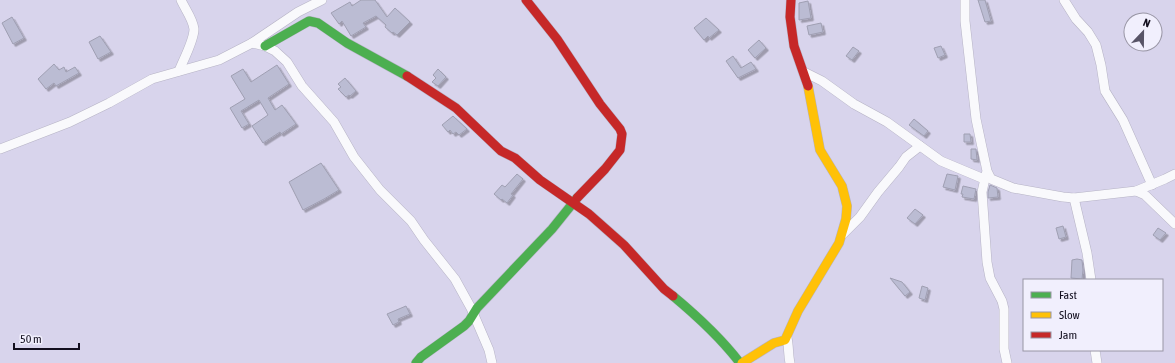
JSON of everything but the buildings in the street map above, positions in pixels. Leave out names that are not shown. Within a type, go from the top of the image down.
[{"type":"street","points":[[179,71],[189,47],[194,29],[192,21],[180,0]]},
{"type":"street","points":[[0,148],[70,122],[109,103],[152,79],[219,60],[252,43],[298,12],[322,0]]},
{"type":"street","points":[[416,363],[469,321],[489,295],[552,229],[582,191],[605,169],[620,150],[622,134],[620,129],[600,104],[557,38],[526,0]]},
{"type":"street","points":[[265,46],[309,21],[318,23],[347,43],[418,82],[451,104],[470,120],[501,151],[515,158],[540,180],[589,214],[624,245],[664,289],[686,307],[730,350],[741,363],[774,344],[785,340],[804,302],[841,241],[847,212],[846,197],[842,186],[820,150],[807,80],[794,46],[790,17],[791,0]]},
{"type":"street","points":[[965,0],[965,21],[976,119],[985,175],[982,192],[988,267],[992,284],[1002,301],[1004,310],[1004,349],[1007,363]]},
{"type":"street","points":[[1064,0],[1076,19],[1088,32],[1096,45],[1105,91],[1123,120],[1152,184]]},
{"type":"street","points":[[252,43],[265,46],[275,51],[287,62],[302,86],[334,122],[354,157],[380,190],[411,221],[455,279],[469,303],[486,342],[492,363]]},
{"type":"street","points":[[804,72],[822,81],[854,104],[887,122],[946,164],[985,175],[1013,188],[1074,198],[1136,191],[1175,174]]},
{"type":"street","points":[[842,235],[860,217],[906,157],[920,146]]},
{"type":"street","points":[[1136,191],[1145,195],[1175,224]]},
{"type":"street","points":[[1074,198],[1087,253],[1091,279]]},
{"type":"street","points":[[786,338],[789,346],[788,353],[790,363]]},
{"type":"street","points":[[1095,351],[1096,363]]},
{"type":"traffic: fast","points":[[265,46],[309,21],[318,23],[347,43],[407,76]]},
{"type":"traffic: fast","points":[[416,363],[421,357],[469,321],[477,308],[552,229],[577,198]]},
{"type":"traffic: fast","points":[[673,296],[691,311],[725,345],[740,363]]},
{"type":"traffic: slow","points":[[742,363],[774,343],[785,340],[798,311],[839,243],[846,219],[847,206],[842,186],[820,150],[808,86]]},
{"type":"traffic: jam","points":[[526,0],[557,39],[600,104],[620,129],[622,134],[620,150],[605,169],[577,198]]},
{"type":"traffic: jam","points":[[791,0],[790,17],[794,46],[808,86]]},
{"type":"traffic: jam","points":[[407,76],[456,108],[501,151],[515,158],[540,180],[589,214],[624,245],[664,289],[673,296]]}]
